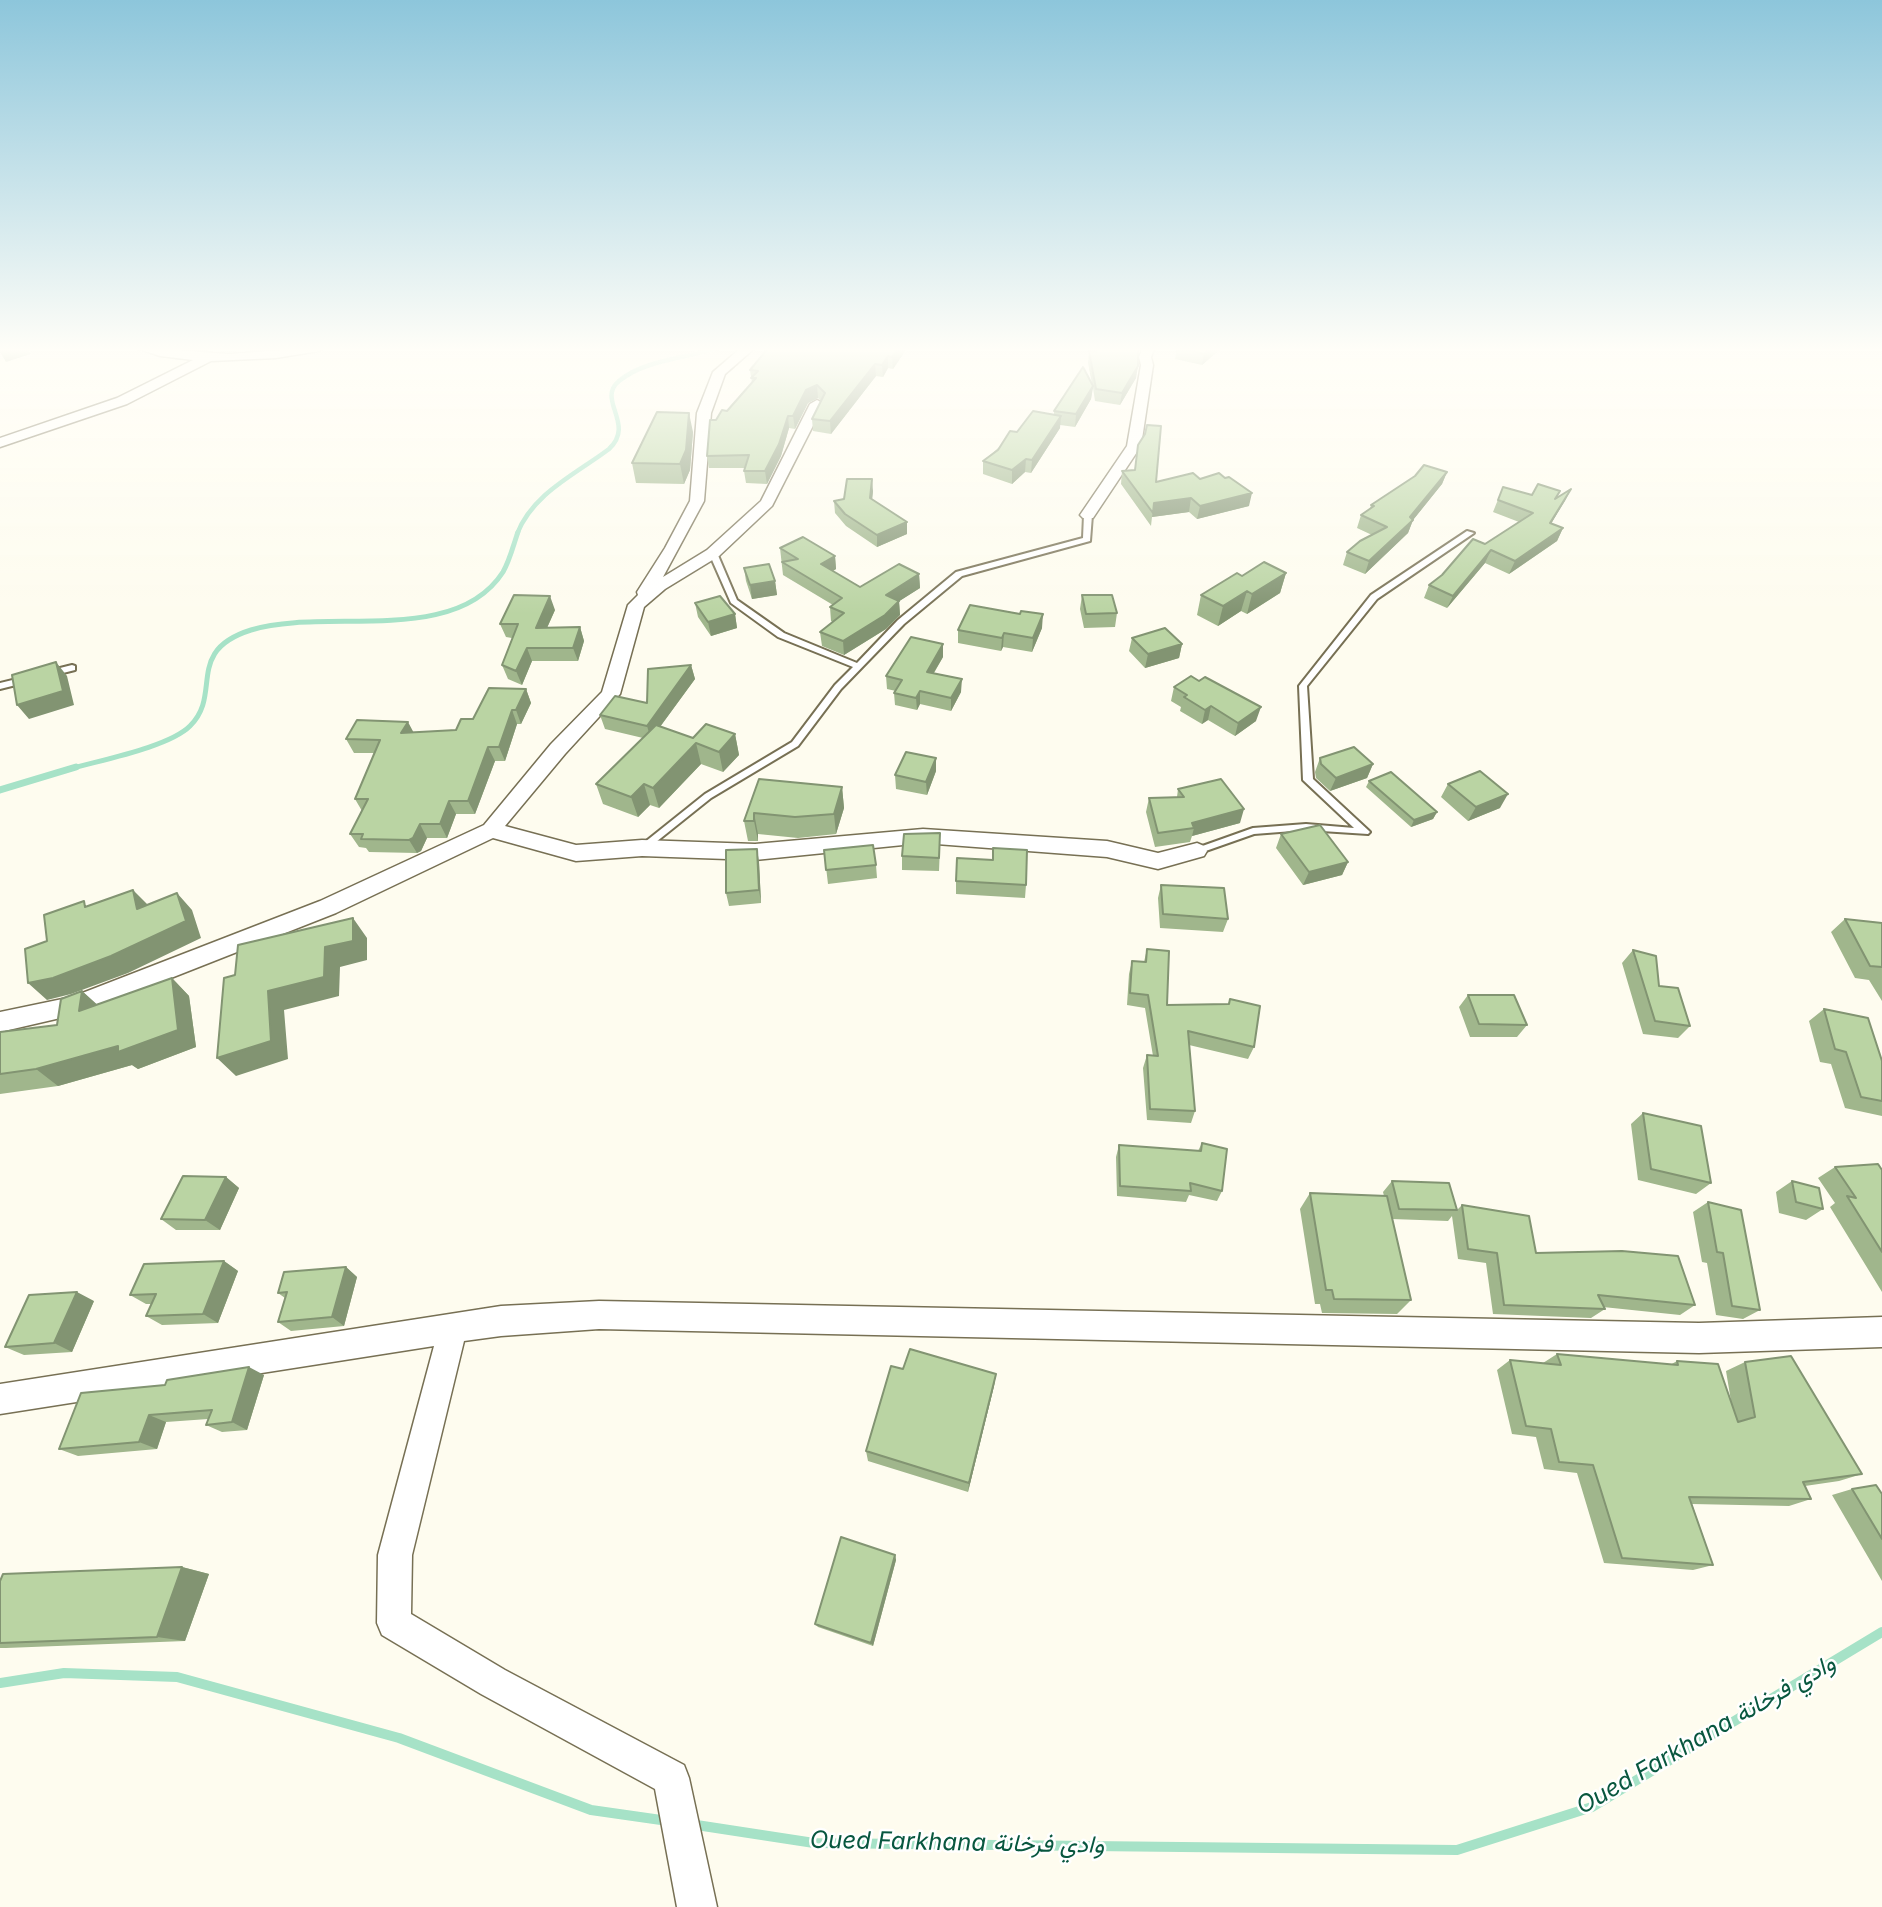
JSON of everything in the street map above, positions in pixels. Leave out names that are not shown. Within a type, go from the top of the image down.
[{"type":"street","points":[[0,443],[20,436]]},
{"type":"street","points":[[0,1022],[74,1006],[315,912],[491,830],[558,749],[611,694],[636,605],[673,548],[696,501],[702,436]]},
{"type":"street","points":[[636,605],[659,586],[713,553],[767,503],[801,436]]},
{"type":"street","points":[[1088,515],[1135,446],[1136,436]]},
{"type":"street","points":[[491,830],[576,853],[642,848],[755,852],[923,836],[1107,849],[1158,861],[1198,851]]},
{"type":"street","points":[[0,1399],[501,1321],[599,1315],[1699,1338],[1882,1332]]},
{"type":"street","points":[[453,1328],[395,1555],[394,1623],[493,1682],[671,1778],[697,1907]]},
{"type":"lane","points":[[642,848],[708,796],[795,744],[838,687],[858,666],[901,622],[959,574],[1087,540],[1088,515]]},
{"type":"lane","points":[[1198,851],[1253,831],[1306,827],[1365,832],[1308,780],[1303,686],[1374,597],[1470,533]]},
{"type":"lane","points":[[713,553],[734,601],[781,635],[858,666]]},
{"type":"lane","points":[[0,685],[72,668]]},
{"type":"building","points":[[645,436],[687,436],[686,450],[680,464],[632,463]]},
{"type":"building","points":[[709,436],[782,436],[765,471],[744,471],[749,455],[707,456]]},
{"type":"building","points":[[1007,436],[1048,436],[1032,460],[1026,459],[1012,470],[983,461],[998,450]]},
{"type":"building","points":[[1144,436],[1160,436],[1156,482],[1193,473],[1200,479],[1219,473],[1252,493],[1200,506],[1191,498],[1154,503],[1153,513],[1122,471],[1135,470],[1138,445]]},
{"type":"building","points":[[1424,465],[1447,472],[1410,517],[1413,520],[1369,561],[1347,552],[1360,541],[1387,527],[1361,515],[1374,506],[1371,505],[1415,476]]},
{"type":"building","points":[[847,479],[872,479],[870,498],[907,522],[877,535],[845,514],[834,501],[844,499]]},
{"type":"building","points":[[1538,484],[1560,491],[1555,499],[1571,489],[1550,523],[1563,528],[1515,561],[1491,550],[1453,596],[1429,585],[1442,575],[1473,539],[1485,544],[1533,513],[1498,500],[1503,487],[1532,495]]},
{"type":"building","points":[[803,537],[835,556],[821,564],[860,587],[899,564],[919,574],[886,595],[899,601],[885,615],[843,641],[820,632],[844,613],[830,607],[842,598],[782,562],[798,559],[780,548]]},
{"type":"building","points":[[1264,562],[1286,573],[1252,594],[1247,591],[1223,606],[1201,595],[1237,573],[1242,576]]},
{"type":"building","points":[[769,564],[775,581],[750,585],[744,568]]},
{"type":"building","points":[[514,595],[550,596],[536,628],[580,627],[573,648],[527,648],[516,671],[502,665],[518,624],[500,624]]},
{"type":"building","points":[[1082,595],[1112,595],[1117,613],[1086,614]]},
{"type":"building","points":[[720,596],[735,614],[708,622],[695,603]]},
{"type":"building","points":[[970,605],[1020,614],[1021,611],[1043,614],[1033,638],[1004,633],[1002,638],[958,630]]},
{"type":"building","points":[[1165,628],[1182,644],[1148,654],[1132,638]]},
{"type":"building","points":[[911,637],[943,644],[927,672],[962,679],[951,698],[920,691],[916,698],[894,693],[902,680],[886,676]]},
{"type":"building","points":[[56,662],[63,691],[17,705],[12,675]]},
{"type":"building","points":[[691,665],[647,726],[600,715],[615,696],[647,703],[648,669]]},
{"type":"building","points":[[1191,676],[1199,681],[1205,677],[1261,707],[1238,723],[1211,706],[1205,710],[1174,687]]},
{"type":"building","points":[[489,688],[526,689],[516,710],[512,710],[499,747],[488,747],[468,801],[449,801],[440,824],[420,824],[413,838],[409,840],[361,839],[363,834],[350,834],[368,799],[355,799],[380,740],[346,739],[357,720],[408,722],[401,733],[456,730],[461,719],[473,719]]},
{"type":"building","points":[[706,724],[735,734],[719,752],[696,743],[653,788],[644,784],[631,797],[596,784],[656,725],[693,738]]},
{"type":"building","points":[[1354,747],[1373,764],[1336,778],[1321,764],[1320,758]]},
{"type":"building","points":[[906,752],[936,758],[926,782],[895,775]]},
{"type":"building","points":[[1480,771],[1508,794],[1476,807],[1448,784]]},
{"type":"building","points":[[1391,772],[1437,812],[1414,820],[1369,781]]},
{"type":"building","points":[[759,779],[842,787],[834,814],[795,817],[754,813],[754,821],[744,821]]},
{"type":"building","points":[[1221,779],[1244,809],[1192,823],[1194,828],[1158,833],[1149,798],[1184,797],[1178,789]]},
{"type":"building","points":[[1320,825],[1348,862],[1309,872],[1281,834]]},
{"type":"building","points":[[940,833],[939,858],[902,856],[904,834]]},
{"type":"building","points":[[873,845],[876,865],[826,870],[824,850]]},
{"type":"building","points":[[993,848],[1027,850],[1026,885],[956,881],[957,858],[993,860]]},
{"type":"building","points":[[757,849],[759,890],[726,893],[726,850]]},
{"type":"building","points":[[1161,885],[1224,888],[1228,919],[1163,914]]},
{"type":"building","points":[[133,890],[137,909],[177,893],[186,921],[111,956],[53,978],[28,983],[25,949],[47,941],[44,915],[84,901],[85,907]]},
{"type":"building","points":[[353,918],[353,941],[325,947],[324,977],[268,991],[271,1041],[217,1058],[224,978],[235,975],[238,945]]},
{"type":"building","points":[[1845,919],[1882,923],[1882,967],[1870,966]]},
{"type":"building","points":[[1147,949],[1169,951],[1167,1005],[1229,1004],[1230,999],[1260,1006],[1254,1047],[1188,1031],[1195,1111],[1150,1109],[1147,1055],[1158,1056],[1148,995],[1130,993],[1132,961],[1146,962]]},
{"type":"building","points":[[1633,950],[1656,956],[1659,986],[1678,988],[1690,1026],[1655,1021]]},
{"type":"building","points":[[172,978],[178,1030],[118,1052],[118,1046],[36,1069],[0,1074],[0,1032],[57,1025],[61,999],[82,991],[79,1011]]},
{"type":"building","points":[[1468,995],[1514,995],[1527,1025],[1479,1024]]},
{"type":"building","points":[[1824,1009],[1868,1018],[1882,1061],[1882,1101],[1861,1097],[1846,1052],[1835,1049]]},
{"type":"building","points":[[1643,1113],[1701,1126],[1711,1183],[1651,1169]]},
{"type":"building","points":[[1202,1143],[1227,1149],[1222,1191],[1190,1183],[1191,1191],[1120,1186],[1119,1145],[1201,1151]]},
{"type":"building","points":[[1878,1164],[1882,1170],[1882,1252],[1847,1196],[1856,1198],[1835,1167]]},
{"type":"building","points":[[183,1176],[226,1177],[205,1220],[161,1219]]},
{"type":"building","points":[[1392,1181],[1449,1183],[1457,1210],[1399,1209]]},
{"type":"building","points":[[1792,1181],[1819,1188],[1823,1209],[1796,1202]]},
{"type":"building","points":[[1310,1193],[1387,1196],[1411,1300],[1334,1299],[1332,1290],[1326,1290]]},
{"type":"building","points":[[1708,1202],[1741,1210],[1760,1310],[1732,1306],[1723,1253],[1717,1252]]},
{"type":"building","points":[[1462,1205],[1529,1216],[1536,1253],[1622,1251],[1678,1256],[1695,1305],[1598,1295],[1605,1309],[1504,1305],[1497,1253],[1468,1249]]},
{"type":"building","points":[[224,1261],[203,1314],[146,1316],[156,1294],[130,1295],[144,1264]]},
{"type":"building","points":[[346,1267],[332,1317],[278,1322],[287,1292],[278,1293],[284,1272]]},
{"type":"building","points":[[77,1292],[54,1343],[5,1347],[29,1295]]},
{"type":"building","points":[[910,1349],[996,1374],[969,1483],[866,1451],[891,1366],[903,1369]]},
{"type":"building","points":[[1557,1354],[1678,1365],[1677,1361],[1718,1364],[1738,1422],[1755,1417],[1745,1362],[1791,1356],[1862,1474],[1803,1482],[1811,1499],[1689,1497],[1713,1565],[1622,1558],[1593,1465],[1559,1462],[1551,1429],[1526,1426],[1510,1360],[1561,1365]]},
{"type":"building","points":[[249,1367],[232,1422],[206,1425],[212,1410],[149,1415],[139,1442],[59,1449],[81,1393],[165,1385],[167,1380]]},
{"type":"building","points":[[1876,1485],[1882,1494],[1882,1539],[1852,1489]]},
{"type":"building","points":[[841,1537],[895,1555],[871,1643],[815,1624]]},
{"type":"building","points":[[182,1567],[157,1637],[0,1643],[0,1581],[3,1574]]},
{"type":"waterway","points":[[518,532],[533,507],[544,496],[609,449],[617,436]]},
{"type":"waterway","points":[[70,769],[151,746],[180,734],[190,726],[199,714],[204,700],[211,661],[218,649],[230,639],[251,630],[281,624],[422,617],[454,609],[481,595],[503,572],[518,532]]},
{"type":"waterway","points":[[0,790],[76,767]]},
{"type":"waterway","name":"Oued Farkhana وادي فرخانة","points":[[690,1824],[814,1843],[1457,1850],[1592,1807],[1882,1632]]},
{"type":"waterway","name":"Oued Farkhana وادي فرخانة","points":[[0,1683],[64,1673],[177,1677],[399,1738],[591,1810],[668,1821]]}]
